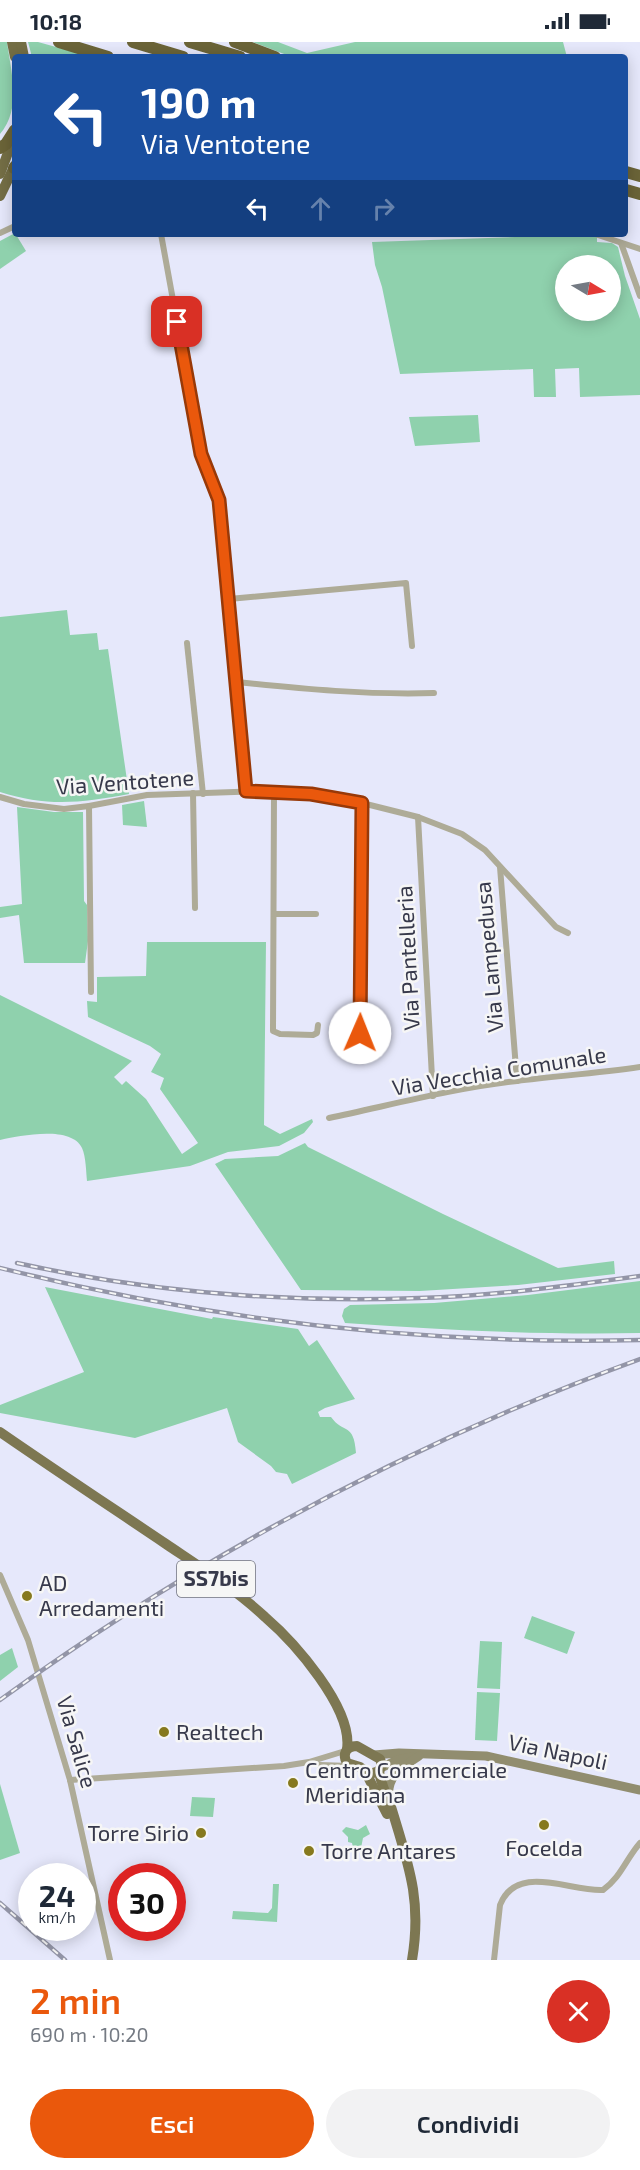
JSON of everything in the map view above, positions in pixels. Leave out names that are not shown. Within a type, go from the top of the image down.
[{"type":"highway","points":[[59,42],[98,54]]},
{"type":"highway","points":[[133,42],[173,54]]},
{"type":"highway","points":[[190,42],[230,54]]},
{"type":"highway","points":[[218,42],[245,54]]},
{"type":"highway","points":[[235,42],[266,54]]},
{"type":"highway","points":[[0,148],[12,136]]},
{"type":"highway","points":[[0,174],[12,140]]},
{"type":"highway","points":[[0,196],[12,173]]},
{"type":"main road","name":"SS7bis","points":[[0,1432],[249,1603],[279,1629],[326,1687],[362,1750]]},
{"type":"main road","name":"SS7bis","points":[[343,1720],[348,1742],[346,1750]]},
{"type":"main road","points":[[380,1770],[373,1774],[353,1766],[345,1760],[346,1750],[353,1746],[380,1759],[380,1770],[380,1784],[392,1809]]},
{"type":"main road","name":"Via Napoli","points":[[374,1755],[399,1753],[486,1756],[640,1790]]},
{"type":"main road","name":"Via Napoli","points":[[380,1770],[397,1760],[432,1754]]},
{"type":"main road","points":[[412,1960],[417,1922],[416,1903],[409,1863],[396,1827],[389,1794],[392,1778],[399,1769],[419,1756]]},
{"type":"main road","points":[[365,1771],[385,1811],[396,1827]]},
{"type":"street","points":[[162,237],[201,454],[219,500],[246,791]]},
{"type":"street","points":[[604,237],[640,249]]},
{"type":"street","points":[[621,243],[640,296]]},
{"type":"street","points":[[229,599],[406,583],[412,646]]},
{"type":"street","points":[[187,643],[203,794]]},
{"type":"street","points":[[237,682],[327,692],[434,693]]},
{"type":"street","name":"Via Ventotene","points":[[0,797],[24,804],[64,809],[147,795],[246,791],[311,794],[362,803],[418,817],[462,834],[485,850],[556,927],[568,933]]},
{"type":"street","points":[[274,792],[273,1031],[280,1034],[313,1035],[317,1034],[318,1025]]},
{"type":"street","points":[[193,794],[195,908]]},
{"type":"street","points":[[360,1033],[362,803]]},
{"type":"street","points":[[89,806],[91,992]]},
{"type":"street","name":"Via Pantelleria","points":[[418,817],[433,1096]]},
{"type":"street","name":"Via Lampedusa","points":[[500,867],[517,1081]]},
{"type":"street","points":[[273,914],[316,914]]},
{"type":"street","name":"Via Vecchia Comunale","points":[[329,1118],[517,1081],[563,1078],[640,1067]]},
{"type":"street","name":"Via Salice","points":[[0,1575],[28,1640],[70,1780],[110,1960]]},
{"type":"street","points":[[70,1780],[284,1766],[309,1762],[346,1750]]},
{"type":"street","points":[[309,1762],[353,1766]]},
{"type":"street","points":[[494,1960],[500,1905],[512,1888],[535,1881],[603,1890],[623,1871],[640,1843]]},
{"type":"green space","points":[[0,42],[7,42],[12,78],[12,108],[7,124],[0,134]]},
{"type":"green space","points":[[28,42],[38,42],[81,54],[31,54]]},
{"type":"green space","points":[[253,42],[278,42],[307,53],[355,42],[563,42],[566,54],[284,54]]},
{"type":"green space","points":[[12,235],[12,237],[17,237],[26,251],[0,269],[0,241]]},
{"type":"green space","points":[[597,237],[597,242],[612,243],[618,247],[620,255],[555,255],[555,321],[621,321],[621,259],[640,319],[640,395],[580,397],[579,368],[555,369],[556,397],[534,397],[533,369],[400,374],[382,287],[375,265],[372,242]]},
{"type":"green space","points":[[478,415],[480,442],[415,446],[409,417]]},
{"type":"green space","points":[[67,610],[70,635],[97,633],[99,650],[108,649],[129,794],[95,800],[49,802],[0,792],[0,617]]},
{"type":"green space","points":[[144,801],[147,827],[123,825],[122,805]]},
{"type":"green space","points":[[17,807],[54,812],[83,812],[84,901],[87,905],[88,941],[85,963],[24,963],[19,915],[0,918],[0,907],[22,904]]},
{"type":"green space","points":[[147,942],[266,942],[264,1125],[280,1134],[312,1119],[313,1122],[304,1133],[279,1146],[228,1152],[190,1166],[87,1181],[82,1148],[67,1136],[44,1134],[0,1140],[0,995],[132,1061],[114,1077],[122,1085],[126,1081],[146,1099],[182,1154],[198,1143],[160,1089],[164,1078],[151,1072],[161,1054],[150,1046],[88,1017],[87,1001],[97,1002],[97,977],[146,976]]},
{"type":"green space","points":[[305,1143],[308,1147],[443,1214],[558,1268],[614,1261],[615,1274],[518,1285],[420,1291],[301,1290],[215,1164],[225,1159],[278,1156]]},
{"type":"green space","points":[[640,1281],[640,1333],[529,1333],[419,1328],[345,1323],[342,1316],[344,1309],[350,1305],[434,1303],[528,1295]]},
{"type":"green space","points":[[45,1287],[212,1319],[213,1317],[298,1329],[309,1346],[317,1340],[355,1399],[318,1412],[320,1417],[331,1417],[350,1432],[356,1453],[292,1484],[287,1474],[276,1472],[238,1442],[227,1408],[135,1438],[0,1413],[0,1405],[84,1372]]},
{"type":"green space","points":[[532,1616],[575,1632],[567,1654],[524,1638]]},
{"type":"green space","points":[[480,1641],[502,1642],[500,1689],[477,1688]]},
{"type":"green space","points":[[12,1648],[18,1667],[0,1681],[0,1655]]},
{"type":"green space","points":[[477,1692],[500,1693],[497,1741],[475,1740]]},
{"type":"green space","points":[[0,1784],[20,1853],[0,1860]]},
{"type":"green space","points":[[192,1797],[215,1798],[213,1817],[190,1816]]},
{"type":"green space","points":[[366,1825],[370,1834],[363,1838],[361,1848],[354,1852],[352,1843],[348,1842],[348,1837],[342,1831],[346,1827],[358,1830]]},
{"type":"green space","points":[[273,1884],[279,1884],[277,1922],[232,1919],[233,1911],[268,1913],[272,1908]]},
{"type":"railway","points":[[17,1263],[166,1288],[318,1299],[474,1295],[640,1276]]},
{"type":"railway","points":[[0,1268],[158,1302],[318,1325],[479,1338],[640,1340]]},
{"type":"railway","points":[[0,1700],[151,1598],[308,1507],[472,1427],[640,1359]]},
{"type":"railway","points":[[0,1903],[65,1960]]},
{"type":"place","name":"AD Arredamenti","points":[[27,1596]]},
{"type":"place","name":"Realtech","points":[[164,1732]]},
{"type":"place","name":"Centro Commerciale Meridiana","points":[[293,1783]]},
{"type":"place","name":"Focelda","points":[[544,1825]]},
{"type":"place","name":"Torre Sirio","points":[[201,1833]]},
{"type":"place","name":"Torre Antares","points":[[309,1851]]},
{"type":"route","points":[[177,322],[201,454],[219,500],[246,791],[311,794],[362,803],[360,1033]]}]
